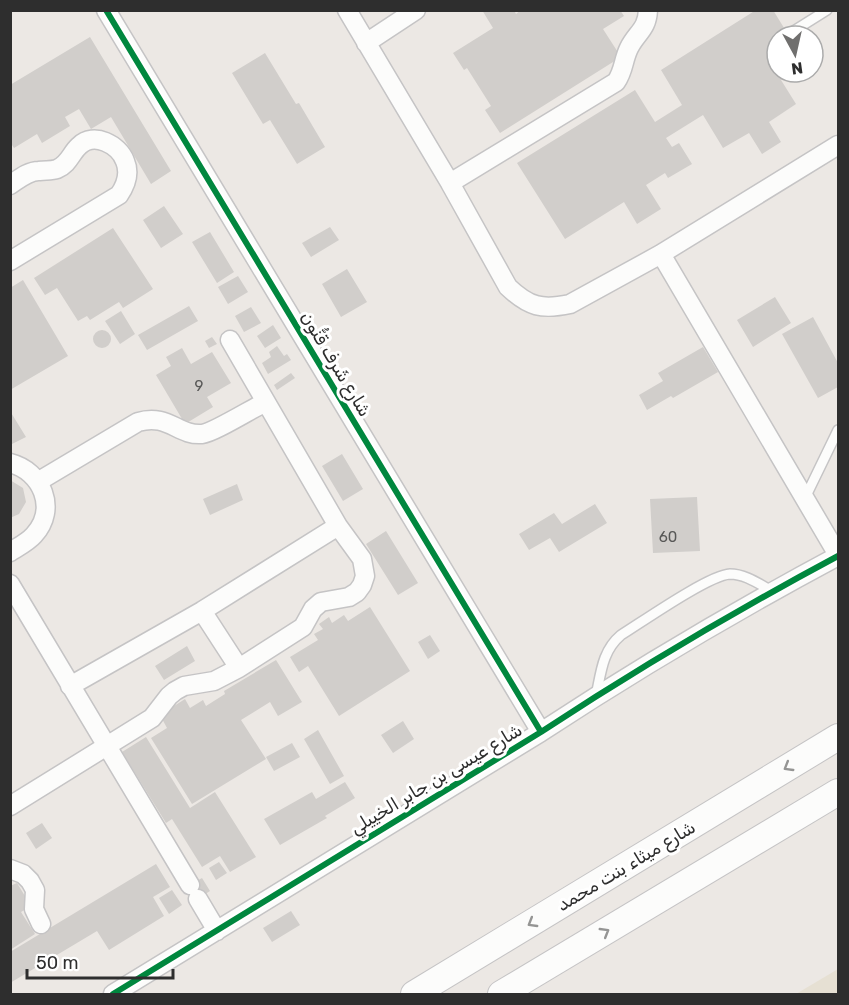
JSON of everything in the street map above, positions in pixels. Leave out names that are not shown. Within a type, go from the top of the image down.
[{"type":"main road","name":"شارع ميثاء بنت محمد","points":[[414,994],[838,737]]},
{"type":"main road","points":[[501,994],[838,792]]},
{"type":"street","name":"شارع شَرف قَنُّون","points":[[106,10],[541,732]]},
{"type":"street","points":[[347,10],[450,183],[508,287],[521,299],[536,306],[554,308],[570,304],[661,254],[838,146]]},
{"type":"street","points":[[366,43],[416,10]]},
{"type":"street","points":[[450,183],[616,82],[623,73],[628,50],[646,22],[648,10]]},
{"type":"street","points":[[10,185],[29,173],[58,169],[86,141],[110,143],[126,162],[127,179],[119,195],[12,258]]},
{"type":"street","points":[[661,254],[838,556]]},
{"type":"street","points":[[10,806],[152,718],[176,690],[184,686],[214,681],[239,668],[303,627],[313,609],[321,602],[349,597],[362,585],[365,568],[362,559],[338,526],[230,340]]},
{"type":"street","points":[[39,481],[129,425],[156,418],[187,431],[203,434],[266,402]]},
{"type":"street","points":[[10,463],[19,465],[39,481],[45,495],[46,509],[42,523],[34,535],[10,552]]},
{"type":"street","points":[[70,686],[202,611],[338,526]]},
{"type":"street","name":"شارع عيسى بن جابر الخييلي","points":[[113,994],[596,696],[772,591],[838,556]]},
{"type":"street","points":[[10,584],[217,931]]},
{"type":"street","points":[[202,611],[239,668]]},
{"type":"street","points":[[10,869],[23,874],[30,881],[35,890],[34,909],[41,924]]},
{"type":"lane","points":[[805,24],[827,10]]},
{"type":"lane","points":[[806,498],[838,430]]},
{"type":"lane","points":[[596,696],[604,657],[614,641],[711,579],[730,574],[740,575],[772,591]]},
{"type":"shaded area","points":[[838,969],[838,994],[796,994]]},
{"type":"building","points":[[482,10],[514,10],[516,14],[521,10],[620,10],[624,16],[603,29],[621,57],[500,133],[485,110],[491,106],[467,68],[464,70],[453,53],[493,28]]},
{"type":"building","points":[[756,10],[773,10],[782,24],[765,24],[765,84],[784,84],[796,104],[769,122],[781,142],[762,154],[749,133],[723,148],[703,115],[666,138],[672,147],[679,143],[692,164],[668,178],[665,173],[646,185],[661,209],[637,224],[624,202],[565,239],[517,163],[635,90],[655,122],[682,105],[661,70]]},
{"type":"building","points":[[90,37],[171,171],[151,184],[111,117],[91,129],[79,109],[65,117],[70,126],[42,143],[37,134],[14,148],[10,142],[10,85]]},
{"type":"building","points":[[265,53],[325,147],[297,164],[270,120],[263,124],[232,73]]},
{"type":"building","points":[[164,206],[183,234],[161,248],[143,220]]},
{"type":"building","points":[[330,227],[339,240],[311,257],[302,243]]},
{"type":"building","points":[[113,228],[153,289],[123,308],[119,302],[90,320],[87,316],[78,321],[57,288],[45,295],[34,278]]},
{"type":"building","points":[[210,232],[234,272],[217,283],[192,242]]},
{"type":"building","points":[[347,269],[367,302],[341,317],[322,284]]},
{"type":"building","points":[[238,276],[248,292],[228,304],[218,287]]},
{"type":"building","points":[[23,280],[68,356],[10,390],[10,288]]},
{"type":"building","points":[[775,297],[791,323],[753,347],[737,320]]},
{"type":"building","points":[[189,306],[198,321],[147,350],[138,335]]},
{"type":"building","points":[[251,307],[261,323],[244,332],[235,316]]},
{"type":"building","points":[[121,311],[135,334],[120,344],[105,321]]},
{"type":"building","points":[[813,317],[838,363],[838,387],[818,398],[782,334]]},
{"type":"building","points":[[273,325],[281,338],[265,348],[257,336]]},
{"type":"building","points":[[102,330],[108,333],[111,339],[108,345],[102,348],[96,345],[93,339],[96,333]]},
{"type":"building","points":[[212,337],[217,344],[209,348],[205,341]]},
{"type":"building","points":[[277,346],[284,356],[287,354],[291,360],[268,374],[262,363],[271,357],[269,352]]},
{"type":"building","points":[[703,347],[718,372],[647,410],[639,395],[663,381],[658,373]]},
{"type":"building","points":[[182,348],[191,364],[212,352],[231,383],[207,397],[213,407],[185,424],[156,375],[171,366],[166,357]]},
{"type":"building","points":[[291,373],[295,378],[277,390],[274,385]]},
{"type":"building","points":[[10,411],[26,437],[10,445]]},
{"type":"building","points":[[342,454],[363,489],[343,501],[322,466]]},
{"type":"building","points":[[10,480],[23,488],[26,502],[19,514],[10,518]]},
{"type":"building","points":[[237,484],[243,500],[210,515],[203,499]]},
{"type":"building","points":[[697,497],[700,551],[653,553],[650,499]]},
{"type":"building","points":[[595,504],[607,523],[559,552],[550,538],[529,550],[519,534],[554,513],[562,524]]},
{"type":"building","points":[[386,531],[418,583],[398,595],[366,544]]},
{"type":"building","points":[[370,607],[410,671],[339,716],[308,666],[299,672],[290,657],[318,640],[314,634],[323,629],[319,624],[329,617],[332,623],[344,615],[348,621]]},
{"type":"building","points":[[430,635],[440,651],[428,659],[418,642]]},
{"type":"building","points":[[187,646],[195,661],[164,680],[155,666]]},
{"type":"building","points":[[276,660],[302,702],[278,716],[270,702],[241,720],[266,759],[192,804],[151,738],[167,728],[160,715],[185,699],[190,708],[203,700],[206,706],[225,694],[224,691]]},
{"type":"building","points":[[403,721],[414,739],[393,753],[381,735]]},
{"type":"building","points":[[318,730],[344,776],[330,784],[304,739]]},
{"type":"building","points":[[146,737],[190,808],[215,792],[256,857],[230,872],[220,856],[202,867],[172,819],[166,823],[122,752]]},
{"type":"building","points":[[292,743],[300,757],[274,771],[266,757]]},
{"type":"building","points":[[345,782],[355,798],[325,816],[327,818],[280,845],[264,819],[312,792],[316,799]]},
{"type":"building","points":[[42,823],[52,838],[36,849],[26,833]]},
{"type":"building","points":[[219,862],[227,873],[216,880],[209,868]]},
{"type":"building","points":[[156,864],[170,887],[153,897],[164,916],[109,950],[97,931],[10,983],[10,952]]},
{"type":"building","points":[[202,878],[210,891],[196,900],[188,886]]},
{"type":"building","points":[[17,883],[31,906],[21,912],[35,934],[10,950],[10,886]]},
{"type":"building","points":[[172,890],[182,905],[169,914],[159,898]]},
{"type":"building","points":[[291,911],[300,925],[272,942],[263,928]]},
{"type":"cycle path","points":[[106,10],[541,732]]},
{"type":"cycle path","points":[[113,994],[651,663],[762,597],[838,556]]}]
